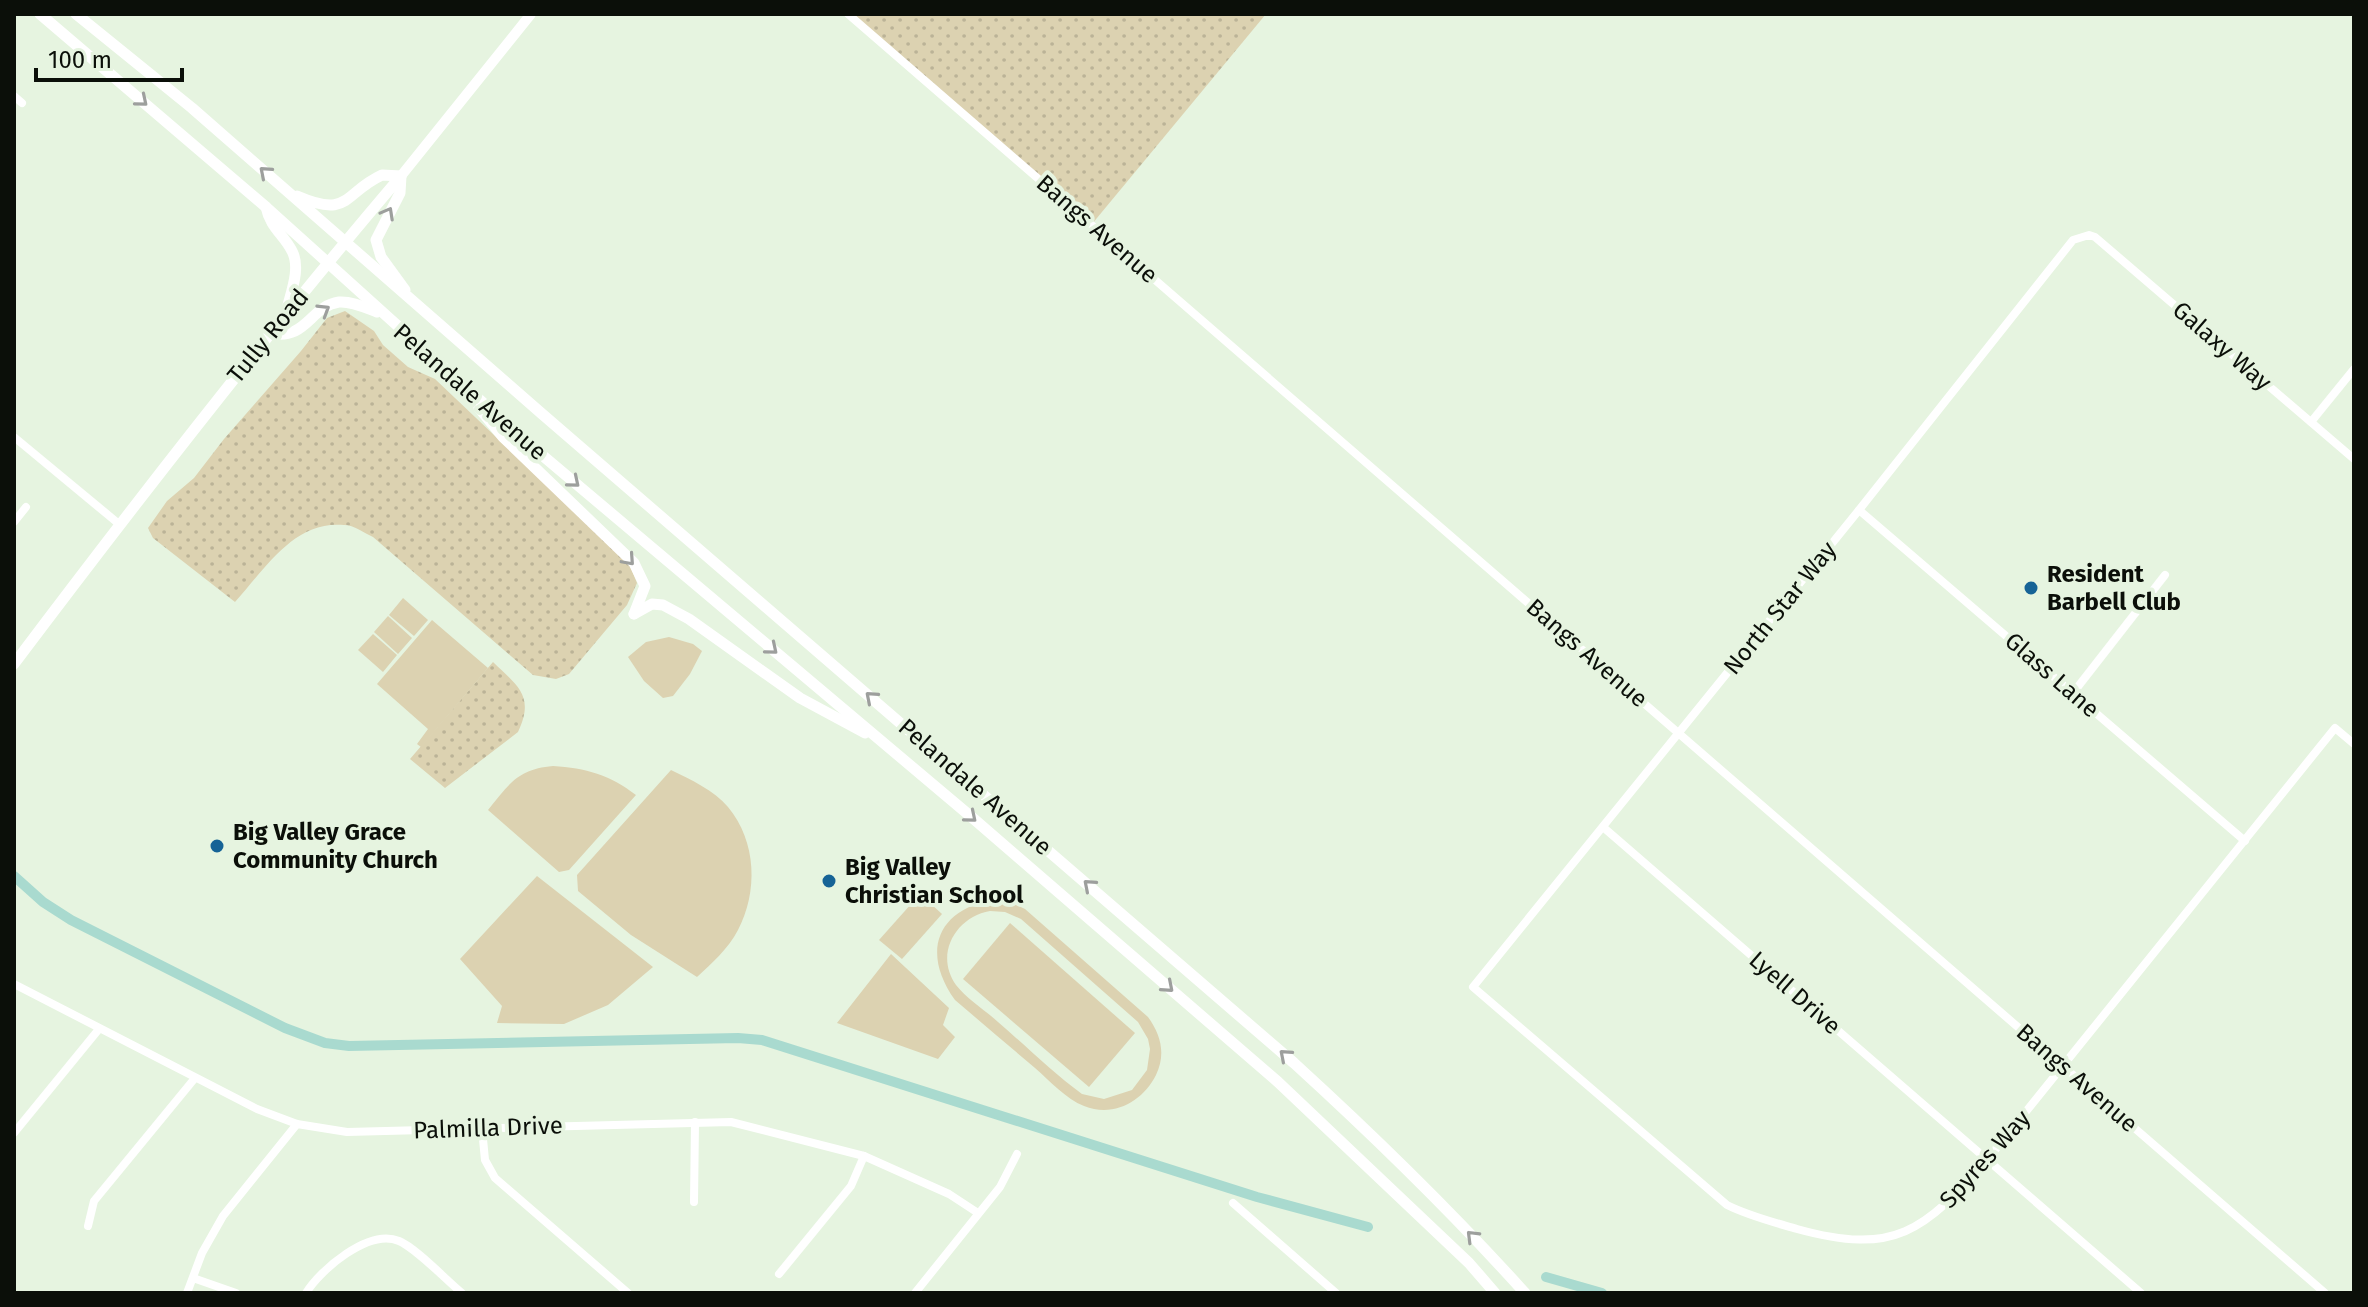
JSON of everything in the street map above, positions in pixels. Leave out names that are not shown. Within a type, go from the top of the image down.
[{"type":"main road","name":"Pelandale Avenue","points":[[40,14],[266,207],[459,383],[1278,1082],[1469,1263],[1495,1293]]},
{"type":"main road","name":"Pelandale Avenue","points":[[76,14],[192,108],[1294,1063],[1375,1137],[1525,1293]]},
{"type":"main road","name":"Pelandale Avenue","points":[[288,192],[323,206],[336,205],[347,202],[382,175],[401,176],[400,193],[376,240],[381,257],[402,283],[408,298]]},
{"type":"main road","name":"Tully Road","points":[[14,664],[119,524],[270,333],[401,176]]},
{"type":"main road","name":"Pelandale Avenue","points":[[266,207],[268,220],[293,252],[295,264],[286,310],[270,333],[284,336],[292,333],[338,302],[382,314]]},
{"type":"main road","points":[[459,383],[503,437],[634,563],[645,586],[634,614],[652,604],[663,605],[689,619],[800,698],[880,740]]},
{"type":"street","name":"Tully Road","points":[[401,176],[531,14]]},
{"type":"street","name":"Bangs Avenue","points":[[848,14],[2325,1293]]},
{"type":"street","points":[[14,96],[22,103]]},
{"type":"street","name":"North Star Way","points":[[1473,987],[2073,240],[2089,235]]},
{"type":"street","name":"Galaxy Way","points":[[2089,235],[2143,277],[2354,459]]},
{"type":"street","points":[[2311,422],[2354,369]]},
{"type":"street","points":[[14,437],[119,524]]},
{"type":"street","points":[[14,522],[26,507]]},
{"type":"street","name":"Glass Lane","points":[[1859,510],[2245,841]]},
{"type":"street","points":[[2073,693],[2165,575]]},
{"type":"street","name":"Spyres Way","points":[[1473,987],[1708,1191],[1748,1215],[1832,1238],[1866,1240],[1889,1236],[1911,1229],[1941,1210],[1987,1160],[2335,728],[2354,744]]},
{"type":"street","name":"Lyell Drive","points":[[1603,827],[2141,1293]]},
{"type":"street","name":"Palmilla Drive","points":[[14,984],[257,1109],[297,1124],[347,1132],[731,1122],[864,1156],[949,1194],[978,1213]]},
{"type":"street","points":[[14,1133],[99,1029]]},
{"type":"street","points":[[88,1226],[94,1201],[195,1078]]},
{"type":"street","points":[[694,1202],[695,1122]]},
{"type":"street","points":[[187,1293],[202,1253],[223,1216],[297,1124]]},
{"type":"street","points":[[482,1129],[485,1160],[495,1178],[628,1293]]},
{"type":"street","points":[[915,1293],[1000,1187],[1017,1154]]},
{"type":"street","points":[[779,1274],[851,1186],[864,1156]]},
{"type":"street","points":[[1233,1203],[1336,1293]]},
{"type":"street","points":[[306,1293],[331,1264],[354,1249],[392,1239],[404,1244],[462,1293]]},
{"type":"street","points":[[193,1278],[236,1293]]},
{"type":"shaded area","points":[[845,14],[1266,14],[1092,224]]},
{"type":"shaded area","points":[[345,311],[374,331],[383,345],[408,367],[435,379],[629,563],[637,583],[627,605],[569,674],[556,679],[533,675],[373,537],[351,526],[326,526],[295,538],[269,562],[235,602],[153,538],[148,528],[167,501],[194,478],[327,318]]},
{"type":"shaded area","points":[[403,598],[428,620],[414,636],[389,615]]},
{"type":"shaded area","points":[[388,616],[412,638],[398,654],[374,632]]},
{"type":"shaded area","points":[[432,620],[488,668],[421,747],[417,744],[428,729],[377,684]]},
{"type":"shaded area","points":[[373,634],[397,655],[383,672],[358,650]]},
{"type":"shaded area","points":[[669,637],[693,644],[702,651],[673,696],[663,698],[644,681],[628,657],[646,642]]},
{"type":"shaded area","points":[[493,662],[521,692],[525,709],[523,720],[518,732],[445,788],[410,759]]},
{"type":"shaded area","points":[[553,766],[597,774],[617,782],[636,795],[569,870],[559,872],[488,810],[515,779],[531,770]]},
{"type":"shaded area","points":[[671,770],[709,790],[728,807],[738,821],[749,851],[751,884],[745,915],[725,950],[697,977],[631,935],[578,891],[577,875]]},
{"type":"shaded area","points":[[537,876],[653,967],[608,1005],[564,1024],[497,1023],[502,1006],[460,959]]},
{"type":"shaded area","points":[[920,894],[942,914],[902,959],[879,940]]},
{"type":"shaded area","points":[[992,900],[1010,902],[1025,909],[1148,1017],[1159,1038],[1161,1060],[1156,1075],[1143,1092],[1126,1105],[1106,1110],[1077,1103],[955,1000],[939,967],[937,951],[947,924],[973,906]],"holes":[[[990,911],[1005,912],[1021,919],[1138,1022],[1150,1049],[1147,1070],[1132,1090],[1104,1099],[1082,1094],[956,985],[947,961],[948,950],[958,929],[978,915]]]},
{"type":"shaded area","points":[[1010,923],[1135,1033],[1089,1087],[963,979]]},
{"type":"shaded area","points":[[891,954],[949,1008],[943,1025],[955,1037],[938,1059],[837,1023]]},
{"type":"waterway","points":[[14,876],[43,902],[71,920],[285,1028],[325,1043],[349,1046],[762,1040],[1257,1197],[1368,1227]]},
{"type":"waterway","points":[[1546,1277],[1602,1293]]},
{"type":"place","name":"Resident Barbell Club","points":[[2031,588]]},
{"type":"place","name":"Big Valley Grace Community Church","points":[[217,846]]},
{"type":"place","name":"Big Valley Christian School","points":[[829,881]]}]
